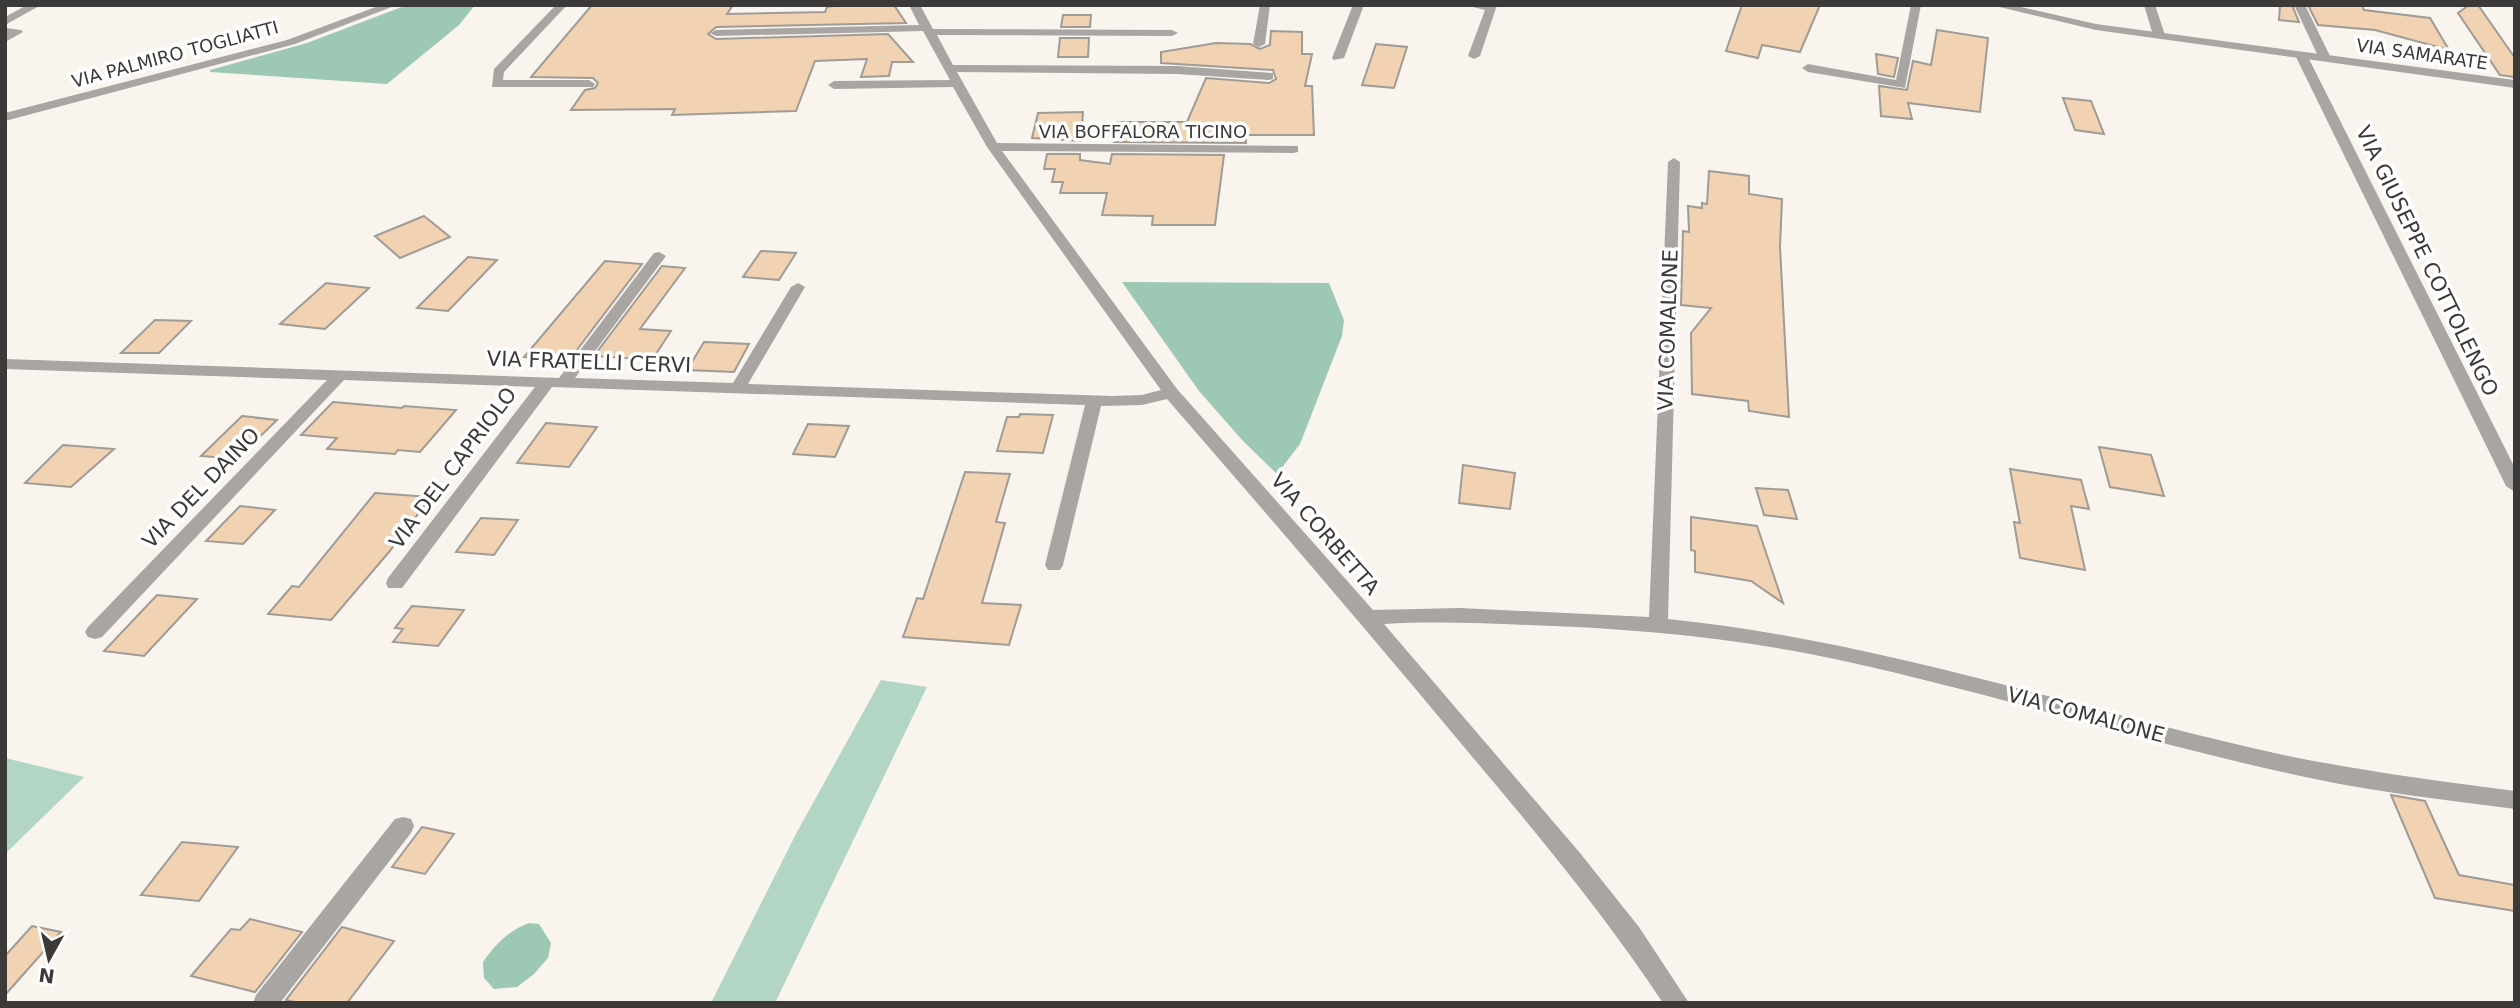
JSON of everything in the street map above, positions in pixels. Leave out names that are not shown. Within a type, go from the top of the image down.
[{"type":"street","points":[[5,22],[36,5]]},
{"type":"street","name":"VIA PALMIRO TOGLIATTI","points":[[5,117],[283,44],[392,5]]},
{"type":"street","points":[[562,5],[498,71],[496,84],[589,84]]},
{"type":"street","name":"VIA CORBETTA","points":[[914,5],[993,147],[1171,393],[1368,618],[1602,897],[1676,1003]]},
{"type":"street","points":[[1259,44],[1265,5]]},
{"type":"street","points":[[1338,58],[1359,5]]},
{"type":"street","points":[[1470,5],[1491,6],[1474,56]]},
{"type":"street","points":[[1808,68],[1901,85],[1916,5]]},
{"type":"street","name":"VIA SAMARATE","points":[[1996,5],[2024,9],[2081,24],[2515,84]]},
{"type":"street","points":[[2149,5],[2160,36]]},
{"type":"street","name":"VIA SAMARATE","points":[[2299,5],[2325,58]]},
{"type":"street","points":[[716,33],[929,30],[1172,33]]},
{"type":"street","points":[[5,31],[17,32],[5,39]]},
{"type":"street","name":"VIA GIUSEPPE COTTOLENGO","points":[[2301,55],[2515,486]]},
{"type":"street","points":[[834,85],[953,75],[1177,69],[1269,76]]},
{"type":"street","name":"VIA BOFFALORA TICINO","points":[[993,147],[1293,149]]},
{"type":"street","name":"VIA COMALONE","points":[[1658,625],[1674,162]]},
{"type":"street","name":"VIA DEL CAPRIOLO","points":[[395,583],[659,256]]},
{"type":"street","points":[[738,388],[798,287]]},
{"type":"street","name":"VIA FRATELLI CERVI","points":[[5,364],[1094,400],[1142,400],[1171,393]]},
{"type":"street","name":"VIA DEL DAINO","points":[[95,632],[340,374]]},
{"type":"street","points":[[1054,565],[1094,400]]},
{"type":"street","name":"VIA COMALONE","points":[[1368,618],[1428,615],[1658,625],[1784,642],[1910,668],[2166,736],[2315,771],[2515,800]]},
{"type":"street","points":[[265,1003],[403,826]]},
{"type":"green space","points":[[407,5],[475,5],[459,25],[387,84],[210,72],[307,43]]},
{"type":"green space","points":[[1122,282],[1329,283],[1344,320],[1342,336],[1300,444],[1277,474],[1243,441],[1199,391]]},
{"type":"green space","points":[[881,680],[927,687],[775,1003],[711,1003],[797,832]]},
{"type":"green space","points":[[5,758],[84,777],[5,854]]},
{"type":"green space","points":[[529,923],[539,924],[551,943],[548,958],[534,974],[517,987],[494,989],[484,978],[483,962],[503,939]]},
{"type":"building","points":[[592,5],[733,5],[727,14],[825,12],[827,7],[841,5],[894,5],[906,23],[716,27],[708,34],[716,39],[888,34],[913,62],[892,62],[889,76],[861,77],[867,59],[815,61],[796,111],[672,115],[675,109],[571,110],[585,90],[595,88],[598,83],[593,78],[531,77]]},
{"type":"building","points":[[1742,5],[1820,5],[1800,52],[1762,45],[1758,58],[1726,51]]},
{"type":"building","points":[[2280,5],[2292,5],[2299,22],[2279,20]]},
{"type":"building","points":[[2308,5],[2362,5],[2364,10],[2430,18],[2449,50],[2375,30],[2318,25]]},
{"type":"building","points":[[2469,5],[2478,5],[2515,58],[2515,77],[2500,75],[2458,13]]},
{"type":"building","points":[[1063,15],[1091,15],[1090,27],[1061,27]]},
{"type":"building","points":[[1937,30],[1988,38],[1980,112],[1908,103],[1912,119],[1881,116],[1879,86],[1907,90],[1913,61],[1931,65]]},
{"type":"building","points":[[1271,31],[1302,32],[1302,54],[1312,54],[1305,86],[1312,86],[1314,135],[1246,135],[1246,143],[1114,142],[1117,122],[1187,122],[1206,78],[1269,83],[1276,79],[1273,70],[1161,63],[1161,52],[1216,43],[1250,44],[1260,49],[1270,45]]},
{"type":"building","points":[[1060,38],[1089,38],[1088,57],[1058,57]]},
{"type":"building","points":[[1376,44],[1407,47],[1394,88],[1362,85]]},
{"type":"building","points":[[1876,54],[1898,58],[1894,77],[1878,74]]},
{"type":"building","points":[[2063,98],[2091,101],[2104,134],[2075,130]]},
{"type":"building","points":[[1083,112],[1081,141],[1032,138],[1038,113]]},
{"type":"building","points":[[1047,154],[1080,154],[1080,160],[1110,164],[1112,154],[1224,155],[1215,225],[1152,225],[1153,216],[1102,215],[1107,193],[1060,193],[1063,182],[1052,182],[1055,169],[1044,169]]},
{"type":"building","points":[[1709,171],[1749,176],[1749,194],[1782,199],[1780,247],[1789,417],[1749,411],[1748,401],[1692,394],[1691,333],[1711,308],[1681,305],[1683,231],[1689,232],[1688,206],[1702,208],[1702,203],[1707,204]]},
{"type":"building","points":[[424,216],[450,237],[400,258],[375,236]]},
{"type":"building","points":[[761,251],[796,253],[779,280],[743,277]]},
{"type":"building","points":[[468,257],[497,260],[448,311],[417,308]]},
{"type":"building","points":[[605,261],[642,264],[573,355],[557,356],[554,360],[524,357]]},
{"type":"building","points":[[662,266],[685,268],[640,329],[671,331],[652,360],[594,356]]},
{"type":"building","points":[[326,283],[369,288],[325,329],[280,324]]},
{"type":"building","points":[[155,320],[191,321],[159,353],[121,353]]},
{"type":"building","points":[[704,342],[749,344],[734,372],[687,370]]},
{"type":"building","points":[[333,402],[456,410],[420,452],[398,450],[395,454],[327,449],[337,438],[301,435]]},
{"type":"building","points":[[1020,414],[1053,415],[1043,453],[997,451],[1007,417],[1019,417]]},
{"type":"building","points":[[242,416],[277,420],[237,459],[201,456]]},
{"type":"building","points":[[546,423],[597,427],[569,467],[517,463]]},
{"type":"building","points":[[808,424],[849,426],[835,457],[793,454]]},
{"type":"building","points":[[63,445],[114,449],[71,487],[25,483]]},
{"type":"building","points":[[2099,447],[2151,455],[2164,496],[2110,487]]},
{"type":"building","points":[[1463,465],[1515,473],[1510,509],[1459,503]]},
{"type":"building","points":[[2010,469],[2081,480],[2089,509],[2071,506],[2085,570],[2020,558],[2014,522],[2020,523]]},
{"type":"building","points":[[965,472],[1010,474],[996,522],[1005,523],[982,603],[1021,605],[1009,645],[903,637],[917,598],[923,599]]},
{"type":"building","points":[[1756,488],[1788,490],[1797,519],[1764,515]]},
{"type":"building","points":[[375,493],[431,497],[389,552],[331,620],[268,614],[292,586],[299,587]]},
{"type":"building","points":[[240,506],[275,510],[243,544],[206,541]]},
{"type":"building","points":[[1691,517],[1757,526],[1783,603],[1751,581],[1695,572],[1695,551],[1691,550]]},
{"type":"building","points":[[481,518],[518,520],[494,555],[456,552]]},
{"type":"building","points":[[157,595],[197,599],[144,656],[104,651]]},
{"type":"building","points":[[412,606],[464,610],[438,646],[393,642],[403,629],[395,628]]},
{"type":"building","points":[[2391,795],[2425,801],[2459,875],[2515,885],[2515,911],[2435,898]]},
{"type":"building","points":[[422,827],[454,834],[425,874],[392,867]]},
{"type":"building","points":[[182,842],[238,847],[199,901],[141,895]]},
{"type":"building","points":[[250,919],[302,932],[255,992],[191,976],[231,929],[240,930]]},
{"type":"building","points":[[32,926],[61,932],[5,995],[5,956]]},
{"type":"building","points":[[342,927],[394,941],[347,1003],[299,1003],[286,1000]]}]
